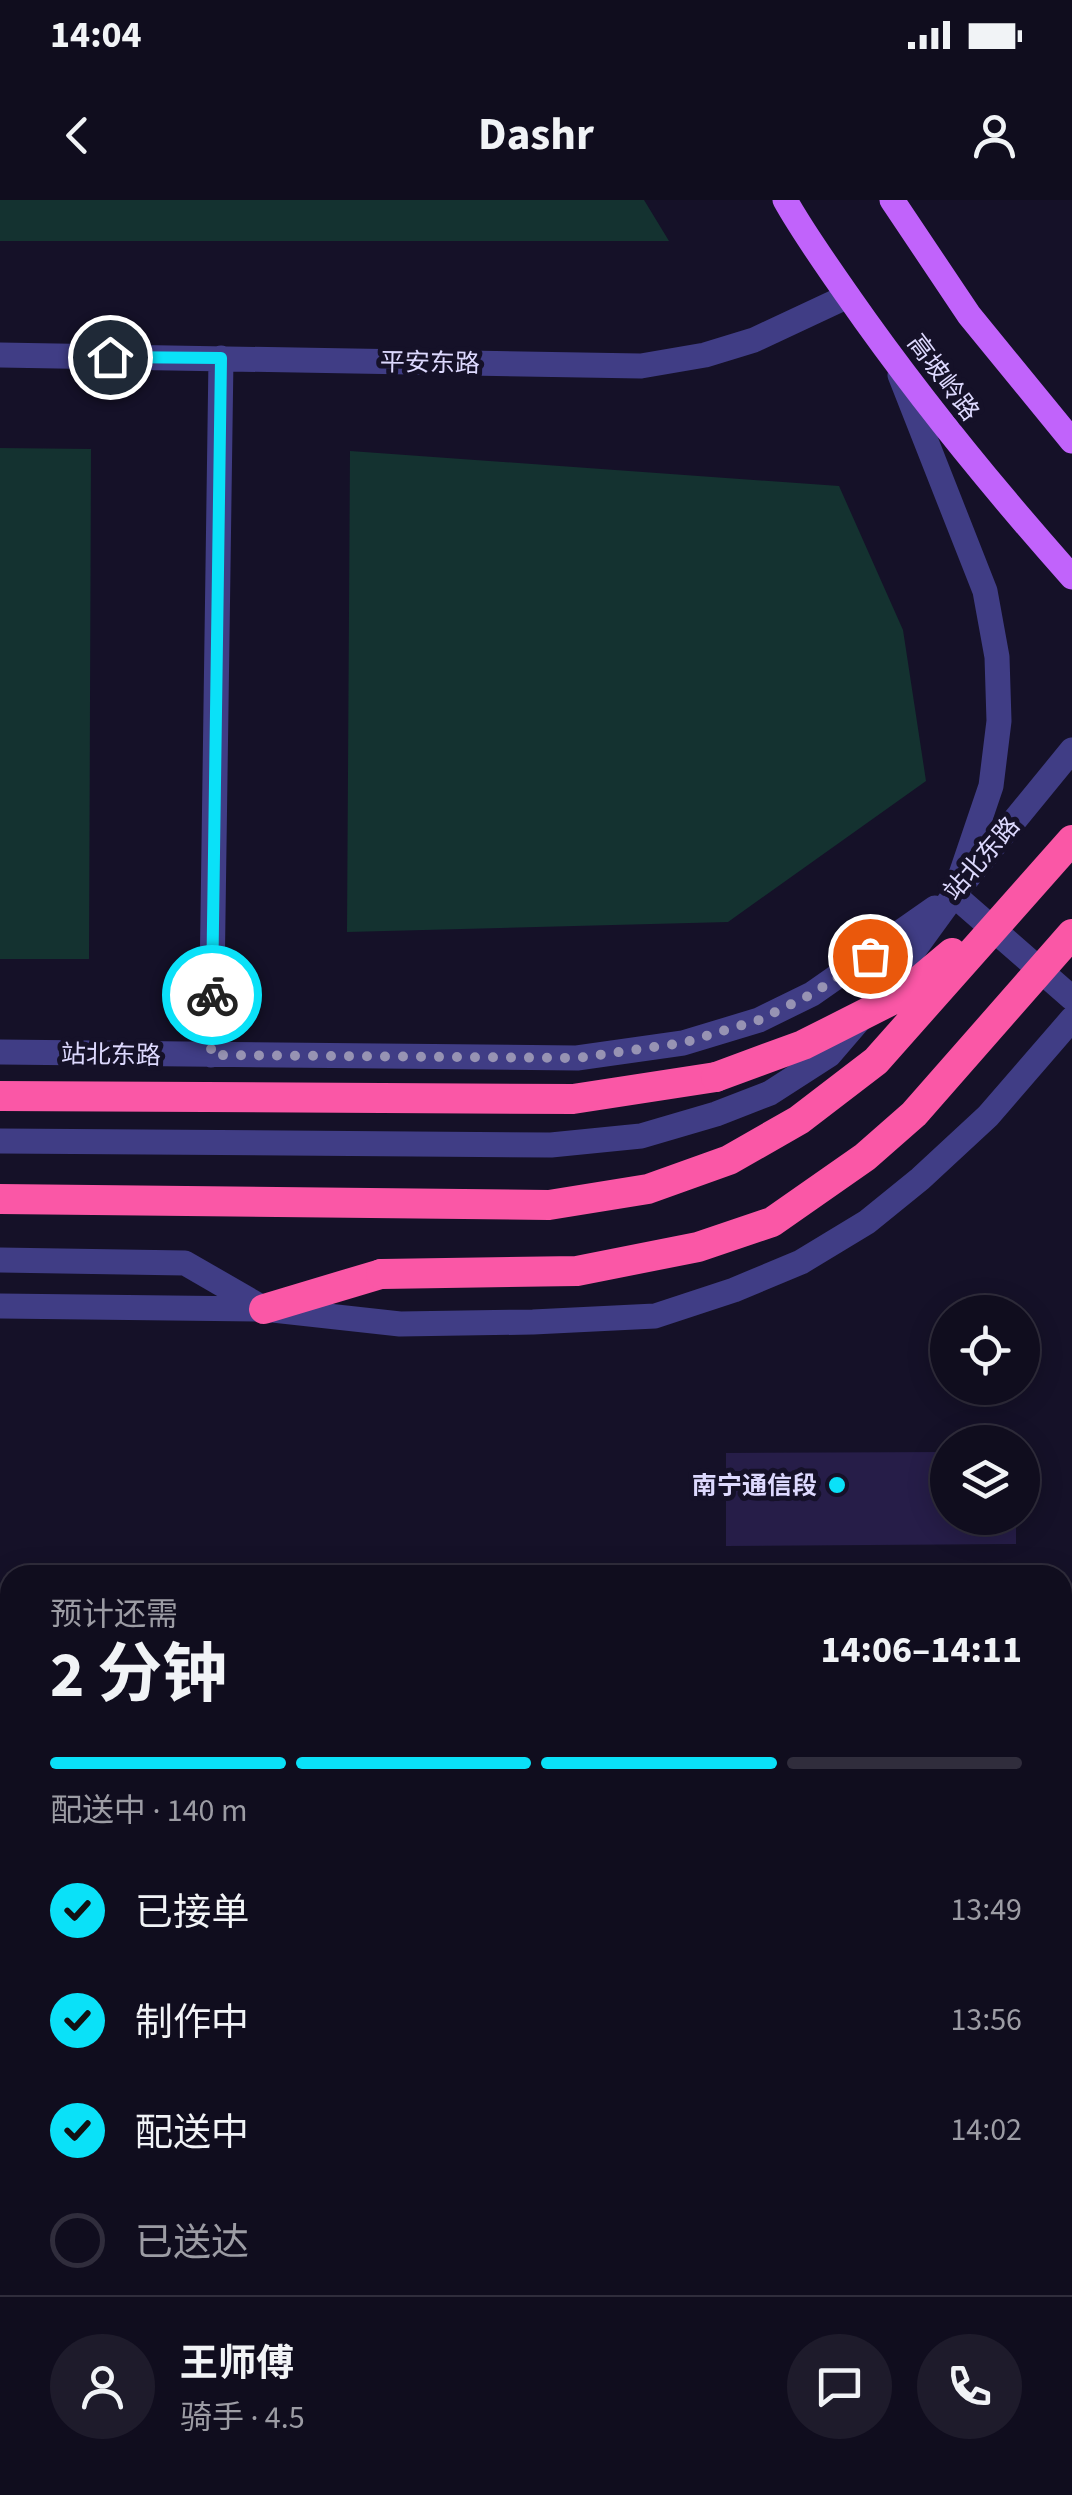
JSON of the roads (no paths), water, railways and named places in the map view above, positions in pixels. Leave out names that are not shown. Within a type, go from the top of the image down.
[{"type":"highway","points":[[0,1199],[549,1205],[648,1188],[729,1160],[799,1120],[876,1061],[1072,840]]},
{"type":"highway","points":[[0,1096],[574,1099],[716,1077],[803,1045],[902,995],[1034,884]]},
{"type":"highway","points":[[264,1309],[381,1274],[577,1271],[698,1247],[772,1222],[865,1157],[914,1114],[1072,934]]},
{"type":"main road","name":"高坡岭路","points":[[785,200],[897,367],[992,487],[1072,577]]},
{"type":"main road","points":[[892,200],[969,315],[1072,441]]},
{"type":"street","name":"平安东路","points":[[0,355],[641,366],[705,355],[754,340],[848,296]]},
{"type":"street","points":[[211,1055],[221,358]]},
{"type":"street","points":[[0,1140],[570,1143],[641,1136],[770,1093],[829,1055],[885,990],[954,894],[991,786],[999,722],[997,657],[986,590],[897,367]]},
{"type":"street","name":"站北东路","points":[[0,1052],[577,1058],[683,1043],[759,1020],[812,994],[954,894],[1072,750]]},
{"type":"street","points":[[954,894],[1072,998]]},
{"type":"street","points":[[0,1306],[264,1309],[400,1324],[654,1316],[734,1290],[801,1262],[867,1222],[988,1116],[1072,1019]]},
{"type":"street","points":[[0,1260],[185,1263],[264,1309]]},
{"type":"place","name":"南宁通信段","points":[[837,1485]]}]
